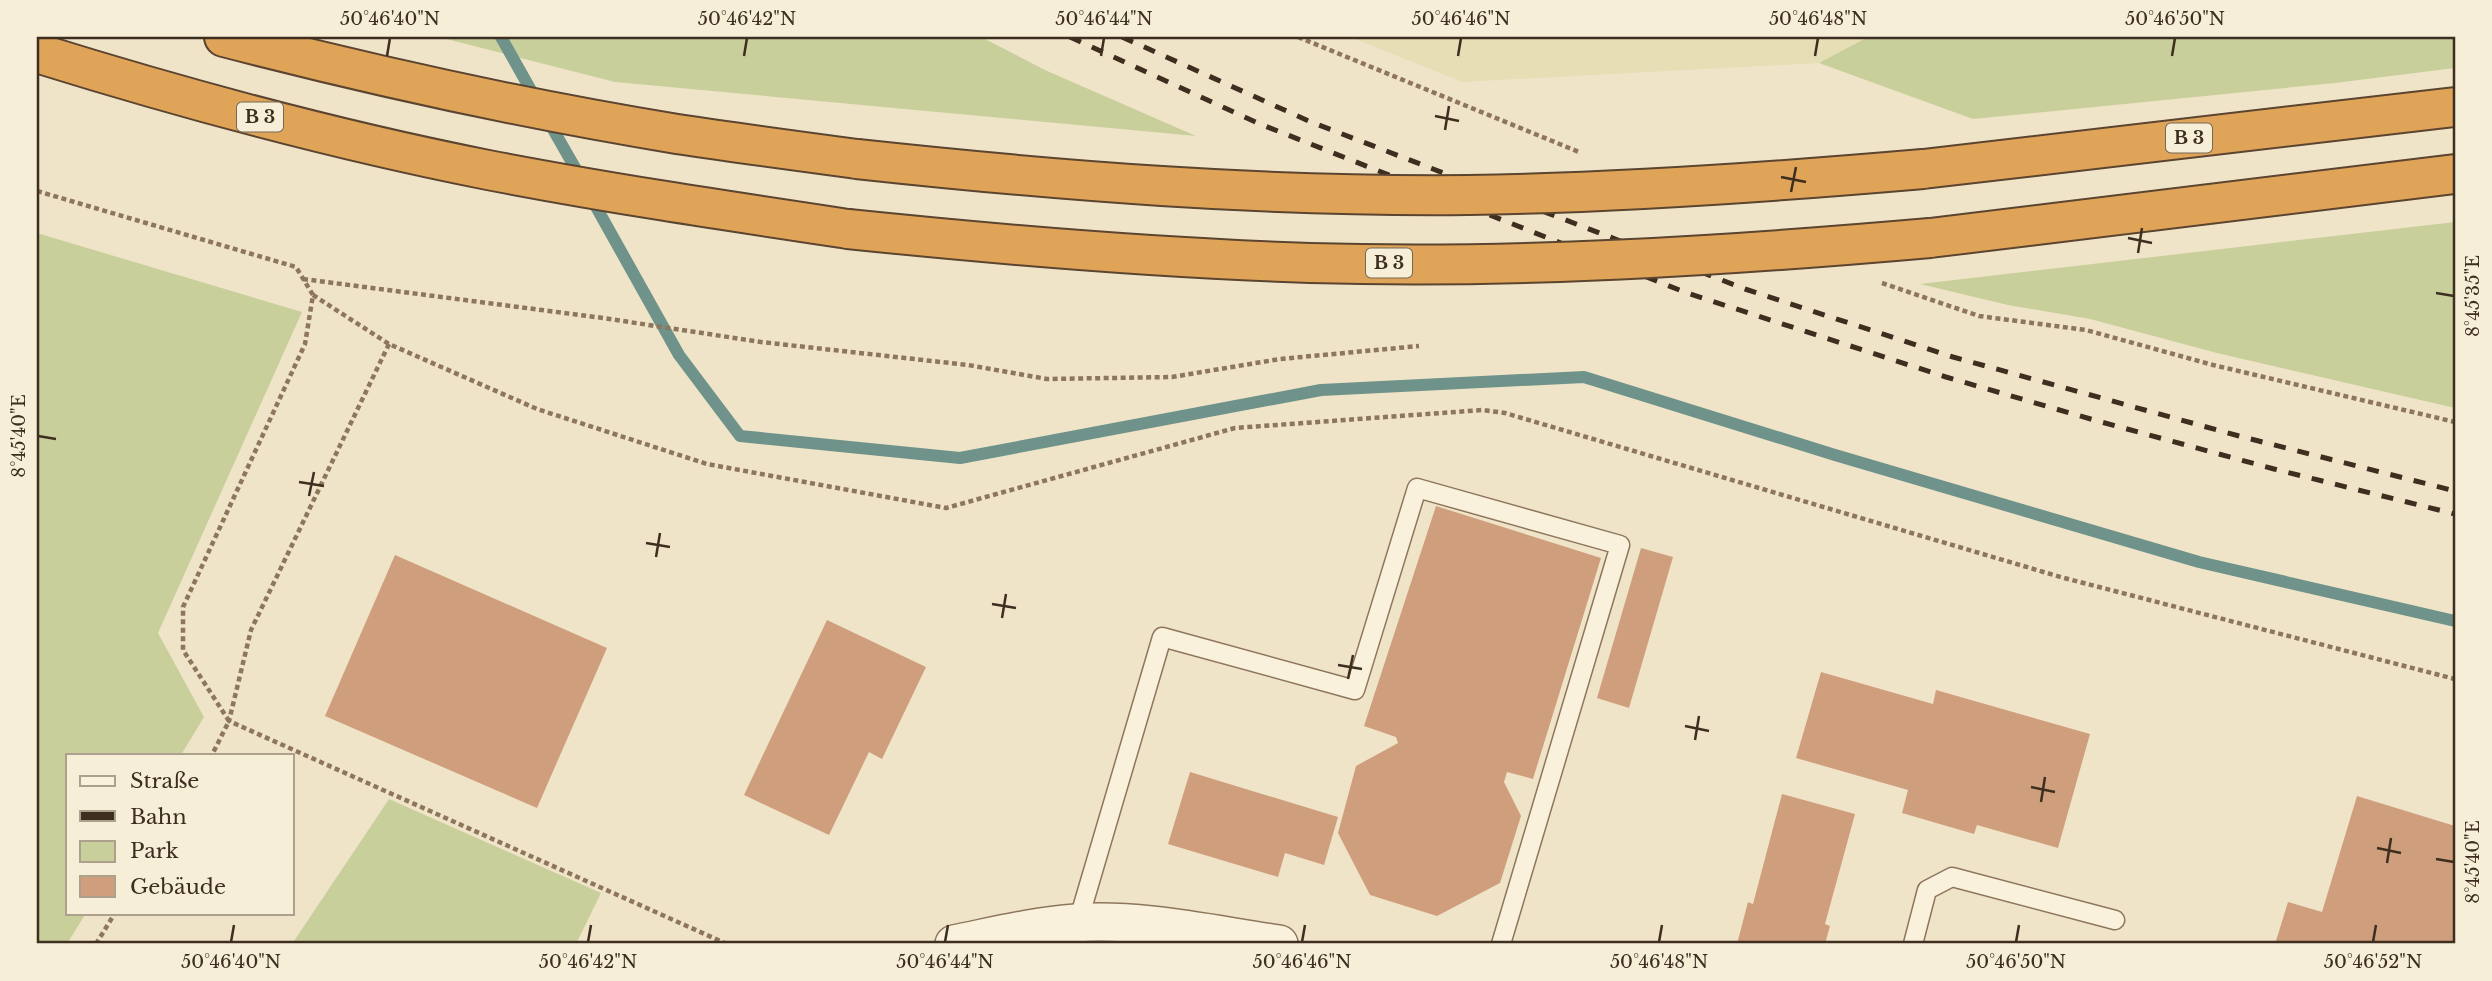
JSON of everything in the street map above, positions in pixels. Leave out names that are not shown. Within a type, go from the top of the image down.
[{"type":"highway","name":"B 3","points":[[224,37],[320,62],[460,93],[644,128],[857,159],[1011,176],[1162,187],[1314,193],[1439,194],[1632,190],[1770,183],[1923,169],[2455,107]]},
{"type":"highway","name":"B 3","points":[[37,54],[126,81],[305,128],[486,169],[668,203],[848,229],[1158,256],[1312,263],[1466,264],[1621,260],[1775,251],[1930,238],[2455,174]]},
{"type":"street","points":[[954,944],[1030,928],[1078,922],[1150,925],[1279,944]]},
{"type":"lane","points":[[1078,922],[1162,637],[1355,690],[1417,488],[1620,545],[1501,944]]},
{"type":"lane","points":[[1913,944],[1927,890],[1952,877],[2115,920]]},
{"type":"path","points":[[37,191],[296,267],[313,295],[389,344],[251,630],[229,721],[212,754]]},
{"type":"path","points":[[303,279],[603,318],[761,342],[968,365],[1047,379],[1172,377],[1280,359],[1419,346]]},
{"type":"path","points":[[313,295],[305,344],[183,607],[183,650],[229,721],[727,944]]},
{"type":"path","points":[[2213,365],[2455,422]]},
{"type":"path","points":[[96,944],[114,914]]},
{"type":"shaded area","points":[[1350,37],[1868,37],[1819,63],[1462,82]]},
{"type":"green space","points":[[439,37],[981,37],[1045,70],[1196,136],[615,82]]},
{"type":"green space","points":[[1868,37],[2455,37],[2455,68],[2335,83],[1973,119],[1819,63]]},
{"type":"green space","points":[[2455,222],[2455,408],[2217,353],[2090,319],[2008,305],[1920,284]]},
{"type":"green space","points":[[37,233],[302,312],[158,633],[204,717],[182,754],[66,754],[66,914],[85,914],[67,944],[37,944]]},
{"type":"green space","points":[[389,799],[601,893],[576,944],[292,944]]},
{"type":"building","points":[[1436,506],[1601,558],[1533,779],[1507,772],[1504,782],[1521,816],[1500,883],[1437,916],[1370,895],[1338,833],[1356,766],[1398,743],[1396,737],[1364,726]]},
{"type":"building","points":[[1641,548],[1673,557],[1629,708],[1597,698]]},
{"type":"building","points":[[395,555],[607,648],[537,808],[325,716]]},
{"type":"building","points":[[827,620],[926,667],[882,759],[869,752],[829,835],[744,795]]},
{"type":"building","points":[[1821,672],[1933,704],[1936,690],[2090,734],[2058,848],[1977,825],[1974,834],[1902,813],[1908,790],[1796,758]]},
{"type":"building","points":[[1190,772],[1338,817],[1324,865],[1285,853],[1278,877],[1168,844]]},
{"type":"building","points":[[1782,794],[1855,814],[1825,924],[1830,926],[1825,944],[1737,944],[1748,902],[1753,904]]},
{"type":"building","points":[[2357,796],[2455,826],[2455,944],[2275,944],[2288,902],[2322,912]]},
{"type":"waterway","points":[[501,37],[537,101]]},
{"type":"waterway","points":[[546,117],[582,180]]},
{"type":"waterway","points":[[590,196],[679,355],[740,436],[960,458],[1321,390],[1584,377],[1835,455],[2199,562],[2455,621]]},
{"type":"railway","points":[[1070,37],[1260,124],[1687,293],[1946,377],[2094,420],[2455,514]]},
{"type":"railway","points":[[1122,37],[1311,122],[1745,289],[1953,357],[2239,436],[2455,491]]}]
